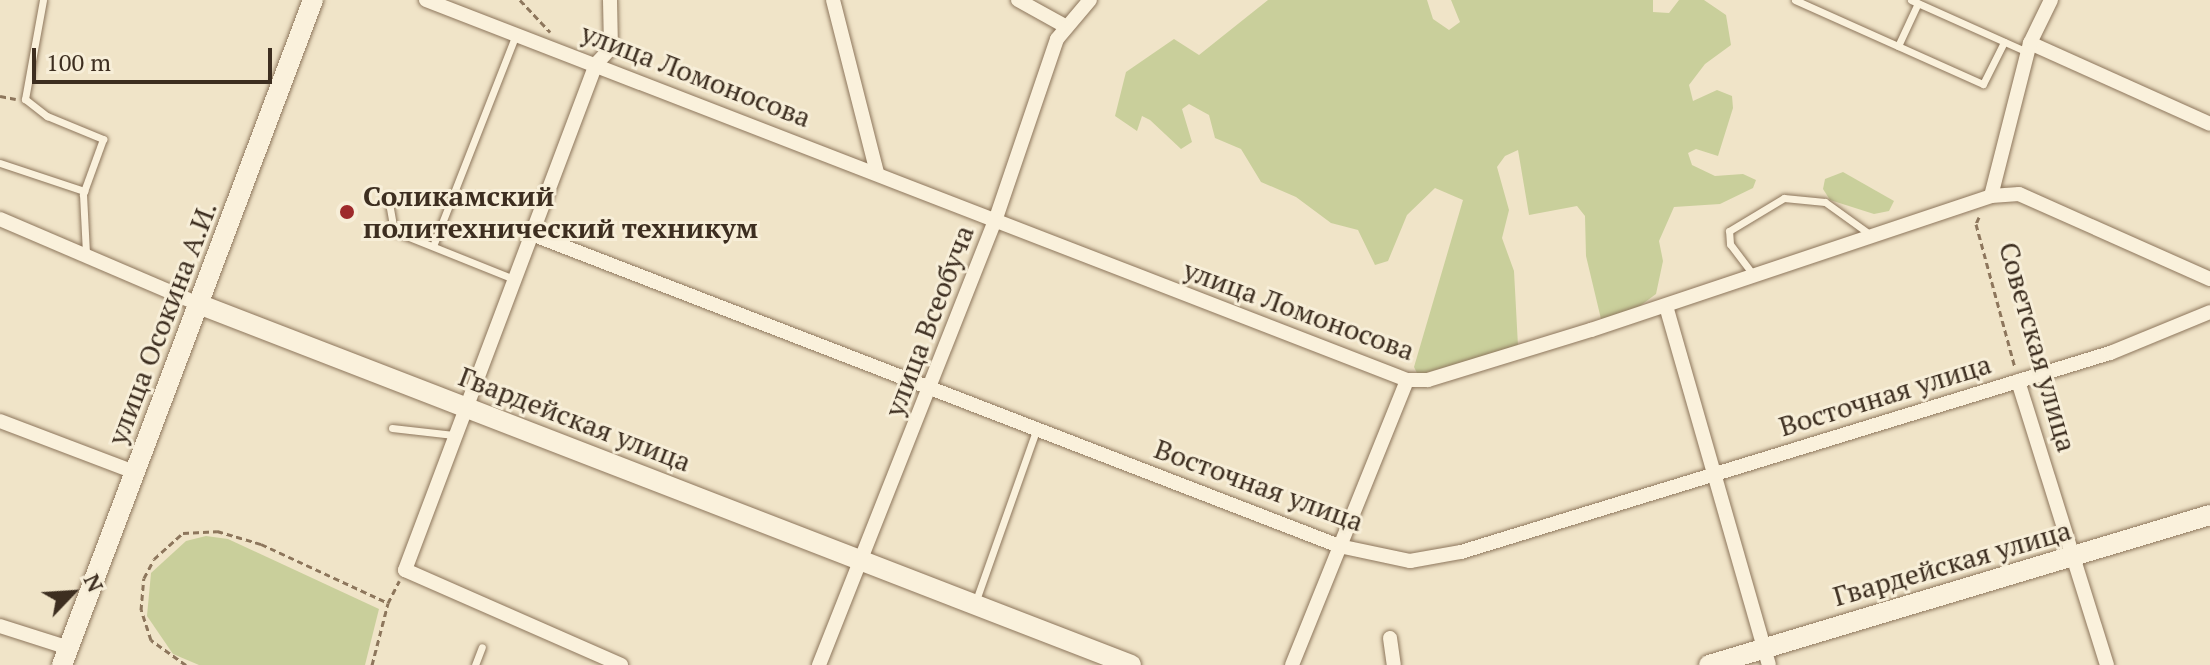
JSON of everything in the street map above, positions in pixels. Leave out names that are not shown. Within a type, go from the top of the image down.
[{"type":"street","name":"улица Осокина А.И.","points":[[66,657],[134,472],[201,305],[313,0]]},
{"type":"street","name":"улица Ломоносова","points":[[426,0],[877,173],[994,224],[1407,380],[1428,380],[1666,306],[1991,196],[2019,194],[2210,279]]},
{"type":"street","points":[[610,0],[614,36],[596,64],[534,235],[464,406],[405,570],[621,665]]},
{"type":"street","points":[[833,0],[877,173]]},
{"type":"street","points":[[1018,0],[1065,26]]},
{"type":"street","name":"улица Всеобуча","points":[[819,665],[994,224],[1065,26],[1090,0]]},
{"type":"street","points":[[1991,196],[2029,47],[2051,0]]},
{"type":"street","points":[[2029,47],[2210,124]]},
{"type":"street","name":"Гвардейская улица","points":[[0,219],[201,305],[1131,665]]},
{"type":"street","name":"Восточная улица","points":[[534,235],[1339,546],[1410,561],[1461,552],[2110,353],[2210,312]]},
{"type":"street","points":[[1666,306],[1767,657]]},
{"type":"street","points":[[1292,665],[1407,380]]},
{"type":"street","name":"Советская улица","points":[[2018,381],[2107,665]]},
{"type":"street","points":[[0,421],[134,472]]},
{"type":"street","name":"Гвардейская улица","points":[[1709,665],[1767,657],[2210,515]]},
{"type":"street","points":[[0,626],[66,657]]},
{"type":"street","points":[[1390,638],[1394,665]]},
{"type":"lane","points":[[43,0],[25,99],[47,116],[103,139],[84,191],[86,254]]},
{"type":"lane","points":[[1795,0],[1983,84],[2004,42]]},
{"type":"lane","points":[[1898,46],[1914,2],[2004,42],[2029,47]]},
{"type":"lane","points":[[433,246],[516,34]]},
{"type":"lane","points":[[0,163],[84,191]]},
{"type":"lane","points":[[388,197],[394,231],[516,279]]},
{"type":"lane","points":[[1755,277],[1730,244],[1729,231],[1784,198],[1825,202],[1871,235]]},
{"type":"lane","points":[[392,428],[454,435]]},
{"type":"lane","points":[[974,605],[1036,431]]},
{"type":"lane","points":[[475,665],[482,647]]},
{"type":"path","points":[[520,0],[552,33]]},
{"type":"path","name":"Советская улица","points":[[1991,196],[1976,224],[2018,381]]},
{"type":"path","points":[[186,665],[151,640],[141,610],[144,578],[154,559],[183,533],[217,531],[261,544],[388,603]]},
{"type":"path","points":[[372,665],[388,603],[405,570]]},
{"type":"green space","points":[[1268,0],[1427,0],[1433,19],[1449,30],[1460,22],[1451,0],[1653,0],[1653,12],[1669,13],[1679,0],[1704,0],[1726,15],[1731,45],[1705,64],[1689,85],[1693,101],[1717,90],[1732,96],[1733,108],[1718,156],[1696,149],[1688,153],[1692,165],[1715,176],[1743,174],[1756,180],[1753,188],[1720,204],[1674,207],[1659,241],[1663,261],[1656,294],[1629,314],[1601,319],[1586,256],[1585,216],[1577,206],[1529,215],[1518,150],[1505,156],[1497,167],[1509,210],[1502,238],[1514,271],[1518,346],[1418,375],[1414,367],[1463,200],[1435,188],[1407,215],[1388,261],[1375,265],[1358,230],[1331,223],[1296,197],[1261,182],[1241,149],[1215,138],[1209,115],[1189,104],[1182,109],[1192,142],[1181,149],[1142,116],[1137,131],[1115,116],[1126,72],[1174,39],[1199,55]]},
{"type":"green space","points":[[1843,172],[1894,201],[1889,211],[1874,214],[1830,200],[1823,189],[1825,179]]},
{"type":"green space","points":[[206,536],[228,539],[379,609],[365,665],[199,665],[173,654],[147,616],[151,573],[186,541]]},
{"type":"place","name":"Соликамский политехнический техникум","points":[[347,212]]}]
